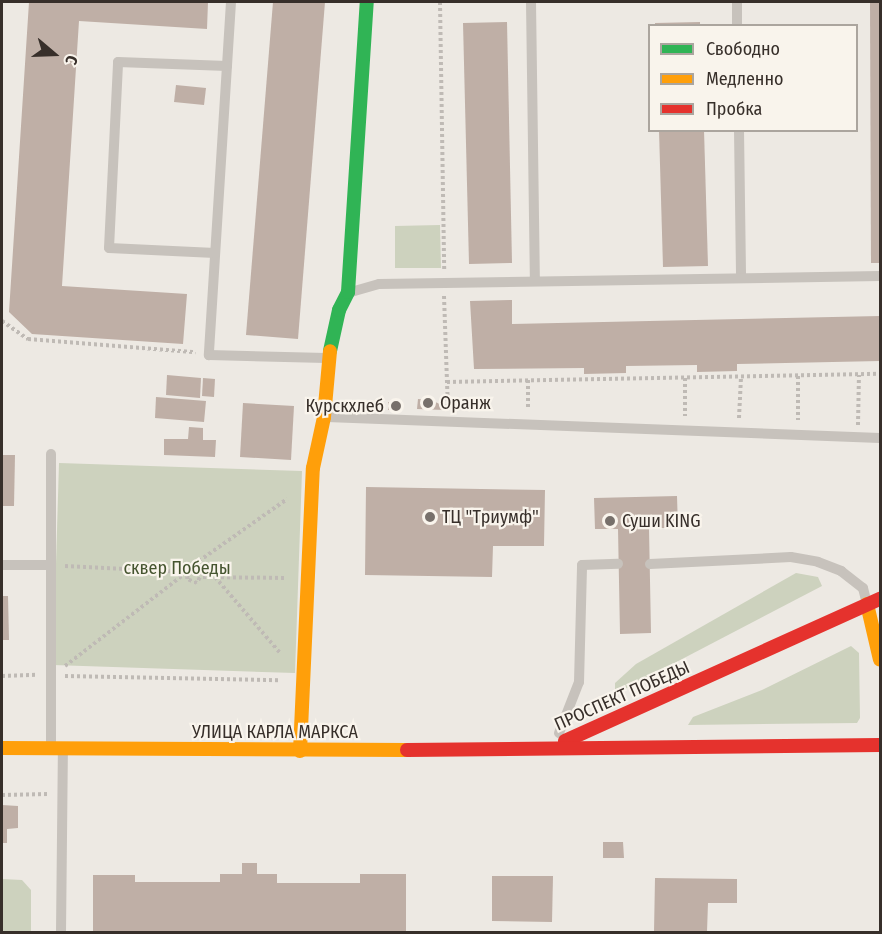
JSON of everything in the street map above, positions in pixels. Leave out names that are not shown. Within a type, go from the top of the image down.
[{"type":"main road","points":[[300,751],[313,481],[324,417],[329,358],[339,310],[348,292],[368,2]]},
{"type":"main road","name":"ПРОСПЕКТ ПОБЕДЫ","points":[[549,747],[880,599]]},
{"type":"main road","points":[[867,604],[880,660]]},
{"type":"main road","points":[[863,746],[877,728]]},
{"type":"main road","name":"ПРОСПЕКТ ПОБЕДЫ","points":[[549,747],[880,745]]},
{"type":"main road","name":"УЛИЦА КАРЛА МАРКСА","points":[[2,748],[300,751],[549,747]]},
{"type":"lane","points":[[231,2],[209,355],[329,358]]},
{"type":"lane","points":[[531,2],[535,281]]},
{"type":"lane","points":[[737,2],[737,24]]},
{"type":"lane","points":[[215,253],[110,248],[118,62],[227,66]]},
{"type":"lane","points":[[739,132],[741,278]]},
{"type":"lane","points":[[348,292],[379,284],[444,282],[880,276]]},
{"type":"lane","points":[[324,417],[880,438]]},
{"type":"lane","points":[[51,454],[52,675],[57,748],[64,794],[61,933]]},
{"type":"lane","points":[[650,564],[791,557],[818,562],[841,571],[862,588],[867,604]]},
{"type":"lane","points":[[549,747],[565,726],[579,682],[582,566],[618,564]]},
{"type":"lane","points":[[2,565],[51,565]]},
{"type":"path","points":[[440,2],[448,422]]},
{"type":"path","points":[[2,321],[28,339],[183,350],[209,355]]},
{"type":"path","points":[[447,382],[880,374]]},
{"type":"path","points":[[857,438],[859,375]]},
{"type":"path","points":[[798,376],[799,435]]},
{"type":"path","points":[[738,433],[741,377]]},
{"type":"path","points":[[685,378],[686,431]]},
{"type":"path","points":[[528,380],[528,425]]},
{"type":"path","points":[[52,675],[191,567],[313,481]]},
{"type":"path","points":[[51,565],[187,572]]},
{"type":"path","points":[[191,567],[199,568],[203,577]]},
{"type":"path","points":[[187,572],[191,582],[203,577],[309,578]]},
{"type":"path","points":[[215,577],[304,681]]},
{"type":"path","points":[[2,676],[52,675],[304,681]]},
{"type":"path","points":[[2,795],[64,794]]},
{"type":"green space","points":[[440,225],[441,268],[395,268],[395,226]]},
{"type":"green space","name":"сквер Победы","points":[[59,463],[302,471],[295,673],[53,665]]},
{"type":"green space","points":[[796,573],[818,577],[822,586],[619,692],[615,690],[615,683],[636,664]]},
{"type":"green space","points":[[851,646],[859,653],[860,718],[857,723],[688,725],[693,717],[762,690]]},
{"type":"green space","points":[[2,879],[22,880],[31,890],[31,932],[2,932]]},
{"type":"building","points":[[29,2],[208,2],[207,29],[79,21],[62,286],[187,294],[183,344],[32,334],[9,312]]},
{"type":"building","points":[[273,2],[325,2],[298,339],[246,335]]},
{"type":"building","points":[[870,2],[880,2],[880,263],[871,263]]},
{"type":"building","points":[[507,22],[512,263],[469,264],[463,23]]},
{"type":"building","points":[[700,22],[700,24],[655,24]]},
{"type":"building","points":[[176,85],[206,88],[204,105],[174,102]]},
{"type":"building","points":[[659,132],[704,132],[708,266],[663,267]]},
{"type":"building","points":[[512,300],[512,324],[880,316],[880,361],[737,364],[737,371],[697,372],[697,365],[626,366],[626,373],[584,374],[584,368],[474,369],[470,301]]},
{"type":"building","points":[[167,375],[201,378],[200,398],[166,395]]},
{"type":"building","points":[[203,378],[215,379],[214,397],[202,396]]},
{"type":"building","points":[[156,397],[206,401],[204,422],[155,418]]},
{"type":"building","name":"Оранж","points":[[418,399],[431,400],[444,406],[444,410],[417,409]]},
{"type":"building","name":"Курскхлеб","points":[[388,402],[403,402],[403,410],[388,410]]},
{"type":"building","points":[[243,403],[294,406],[291,460],[240,457]]},
{"type":"building","points":[[189,427],[203,428],[203,440],[216,440],[215,457],[164,455],[164,439],[188,439]]},
{"type":"building","points":[[2,455],[15,455],[14,506],[2,506]]},
{"type":"building","name":"ТЦ \"Триумф\"","points":[[366,487],[545,490],[544,546],[493,546],[492,577],[365,575]]},
{"type":"building","points":[[677,496],[678,528],[649,528],[651,633],[620,634],[618,529],[595,529],[594,498]]},
{"type":"building","points":[[2,596],[8,596],[9,640],[2,640]]},
{"type":"building","points":[[2,805],[18,806],[18,828],[7,829],[7,843],[2,843]]},
{"type":"building","points":[[603,842],[623,842],[624,858],[603,858]]},
{"type":"building","points":[[242,863],[257,863],[257,874],[277,874],[277,883],[360,883],[360,874],[406,874],[406,932],[93,932],[93,875],[135,875],[135,882],[220,882],[220,874],[242,874]]},
{"type":"building","points":[[492,876],[553,876],[552,922],[492,921]]},
{"type":"building","points":[[655,878],[737,879],[737,903],[708,903],[707,932],[654,932]]},
{"type":"traffic: fast","points":[[330,351],[339,310],[348,292],[367,2]]},
{"type":"traffic: slow","points":[[300,751],[313,468],[324,417],[330,351]]},
{"type":"traffic: slow","points":[[867,604],[880,660]]},
{"type":"traffic: slow","points":[[2,748],[407,750]]},
{"type":"traffic: jam","points":[[565,741],[880,599]]},
{"type":"traffic: jam","points":[[407,750],[880,745]]},
{"type":"place","name":"Оранж","points":[[428,403]]},
{"type":"place","name":"Курскхлеб","points":[[396,406]]},
{"type":"place","name":"ТЦ \"Триумф\"","points":[[430,517]]},
{"type":"place","name":"Суши KING","points":[[610,521]]}]
